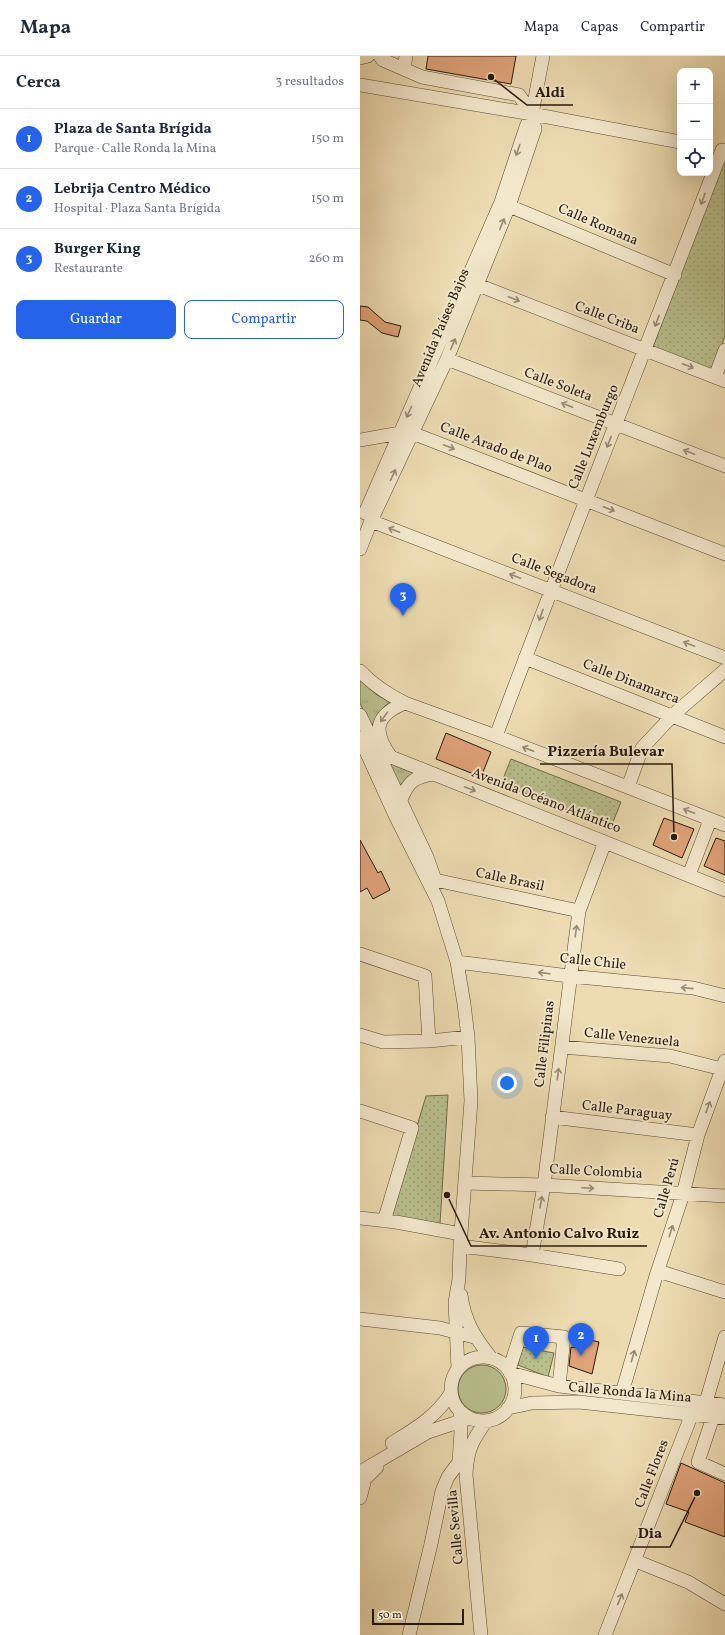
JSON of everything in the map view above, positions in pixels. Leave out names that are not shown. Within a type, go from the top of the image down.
[{"type":"street","points":[[360,58],[368,56]]},
{"type":"street","points":[[380,56],[384,60],[422,77],[519,95],[532,114]]},
{"type":"street","points":[[404,69],[406,56]]},
{"type":"street","name":"Avenida Países Bajos","points":[[360,549],[366,523],[406,433],[498,209],[526,127],[532,114],[543,56]]},
{"type":"street","points":[[360,85],[532,114],[677,141]]},
{"type":"street","name":"Avenida Países Bajos","points":[[406,433],[447,359],[509,206],[535,129],[532,114]]},
{"type":"street","name":"Calle Luxemburgo","points":[[496,736],[551,590],[675,274],[719,149]]},
{"type":"street","name":"Calle Romana","points":[[509,206],[675,274]]},
{"type":"street","name":"Calle Criba","points":[[478,284],[720,379]]},
{"type":"street","points":[[720,379],[725,350]]},
{"type":"street","name":"Calle Soleta","points":[[447,359],[725,466]]},
{"type":"street","points":[[360,440],[406,433]]},
{"type":"street","name":"Calle Arado de Plao","points":[[406,433],[725,554]]},
{"type":"street","name":"Calle Segadora","points":[[366,523],[551,590],[725,658]]},
{"type":"street","name":"Calle Dinamarca","points":[[526,658],[725,736]]},
{"type":"street","points":[[628,787],[642,748],[673,715],[725,670]]},
{"type":"street","points":[[360,671],[386,693],[405,703],[496,736],[725,825]]},
{"type":"street","points":[[391,757],[382,744],[378,733],[380,723],[384,716],[392,708],[405,703]]},
{"type":"street","points":[[360,715],[427,858],[435,880],[438,900],[457,962],[468,1037],[471,1101],[466,1183],[460,1240],[459,1279],[455,1302],[458,1369]]},
{"type":"street","points":[[360,739],[395,815],[438,900]]},
{"type":"street","name":"Avenida Océano Atlántico","points":[[360,739],[391,757],[725,890]]},
{"type":"street","points":[[400,802],[404,791],[410,782],[421,776],[434,774]]},
{"type":"street","points":[[689,875],[710,820]]},
{"type":"street","name":"Calle Filipinas","points":[[532,1255],[544,1185],[579,911],[605,842]]},
{"type":"street","name":"Calle Brasil","points":[[435,880],[579,911]]},
{"type":"street","points":[[360,954],[425,976],[429,1041]]},
{"type":"street","name":"Calle Chile","points":[[457,962],[570,976],[693,988],[725,996]]},
{"type":"street","points":[[360,1035],[384,1042],[429,1041],[468,1037]]},
{"type":"street","name":"Calle Venezuela","points":[[562,1047],[670,1056],[723,1065]]},
{"type":"street","name":"Calle Perú","points":[[622,1393],[658,1271],[683,1194],[698,1136],[723,1065]]},
{"type":"street","points":[[360,1112],[412,1128],[384,1221]]},
{"type":"street","name":"Calle Paraguay","points":[[552,1117],[698,1136]]},
{"type":"street","name":"Calle Colombia","points":[[466,1183],[544,1185],[725,1196]]},
{"type":"street","points":[[360,1218],[384,1221],[460,1240],[532,1255],[619,1269]]},
{"type":"street","points":[[658,1271],[725,1292]]},
{"type":"street","points":[[459,1279],[464,1311],[474,1337],[491,1358]]},
{"type":"street","points":[[362,1323],[440,1328],[474,1337]]},
{"type":"street","points":[[509,1372],[521,1333],[564,1337],[559,1386]]},
{"type":"street","points":[[706,1402],[725,1337]]},
{"type":"street","points":[[360,1462],[434,1415],[444,1405],[451,1393],[454,1376],[458,1369],[465,1363],[482,1357],[491,1358],[504,1365],[509,1372],[514,1382],[515,1391],[513,1400],[502,1415],[486,1421],[464,1417],[428,1432],[360,1472]]},
{"type":"street","name":"Calle Ronda la Mina","points":[[509,1372],[559,1386],[725,1405]]},
{"type":"street","points":[[409,1635],[442,1492],[448,1477],[459,1462],[461,1451],[464,1417],[454,1403],[451,1393]]},
{"type":"street","name":"Calle Ronda la Mina","points":[[508,1408],[532,1403],[578,1402],[719,1418]]},
{"type":"street","name":"Calle Flores","points":[[605,1635],[636,1561],[692,1414]]},
{"type":"street","points":[[719,1418],[698,1462],[725,1474]]},
{"type":"street","name":"Calle Sevilla","points":[[481,1632],[466,1475],[471,1443],[486,1421]]},
{"type":"street","points":[[360,1498],[365,1479],[387,1455]]},
{"type":"street","points":[[636,1561],[688,1582],[725,1604]]},
{"type":"street","points":[[481,1632],[494,1635]]},
{"type":"green space","points":[[725,157],[725,336],[712,370],[653,347]]},
{"type":"green space","points":[[360,680],[377,695],[390,702],[384,707],[371,728],[360,703]]},
{"type":"green space","points":[[511,759],[621,802],[611,827],[501,784]]},
{"type":"green space","points":[[387,762],[413,773],[398,787]]},
{"type":"green space","points":[[448,1095],[440,1224],[390,1216],[426,1096]]},
{"type":"green space","points":[[522,1347],[554,1353],[548,1377],[518,1365]]},
{"type":"green space","points":[[477,1365],[487,1365],[499,1372],[506,1384],[506,1394],[499,1406],[487,1413],[477,1413],[469,1409],[462,1402],[458,1394],[458,1384],[462,1376],[469,1369]]},
{"type":"building","points":[[428,56],[516,56],[511,84],[426,69]]},
{"type":"building","points":[[360,306],[368,307],[385,322],[401,326],[398,337],[382,333],[367,321],[360,320]]},
{"type":"building","points":[[446,733],[491,752],[481,777],[436,759]]},
{"type":"building","points":[[664,818],[694,829],[682,858],[653,845]]},
{"type":"building","points":[[716,838],[725,841],[725,875],[704,866]]},
{"type":"building","points":[[360,840],[378,873],[381,871],[390,890],[373,899],[367,888],[360,892]]},
{"type":"building","points":[[581,1338],[599,1342],[592,1374],[569,1366],[571,1347],[579,1348]]},
{"type":"building","points":[[681,1463],[725,1483],[725,1537],[685,1522],[689,1512],[666,1504]]},
{"type":"place","name":"Aldi","points":[[491,77]]},
{"type":"place","name":"Burger King","points":[[403,616]]},
{"type":"place","name":"Pizzería Bulevar","points":[[674,837]]},
{"type":"place","name":"Av. Antonio Calvo Ruiz","points":[[447,1195]]},
{"type":"place","name":"Lebrija Centro Médico","points":[[581,1356]]},
{"type":"place","name":"Plaza de Santa Brígida","points":[[536,1359]]},
{"type":"place","name":"Dia","points":[[697,1493]]}]
